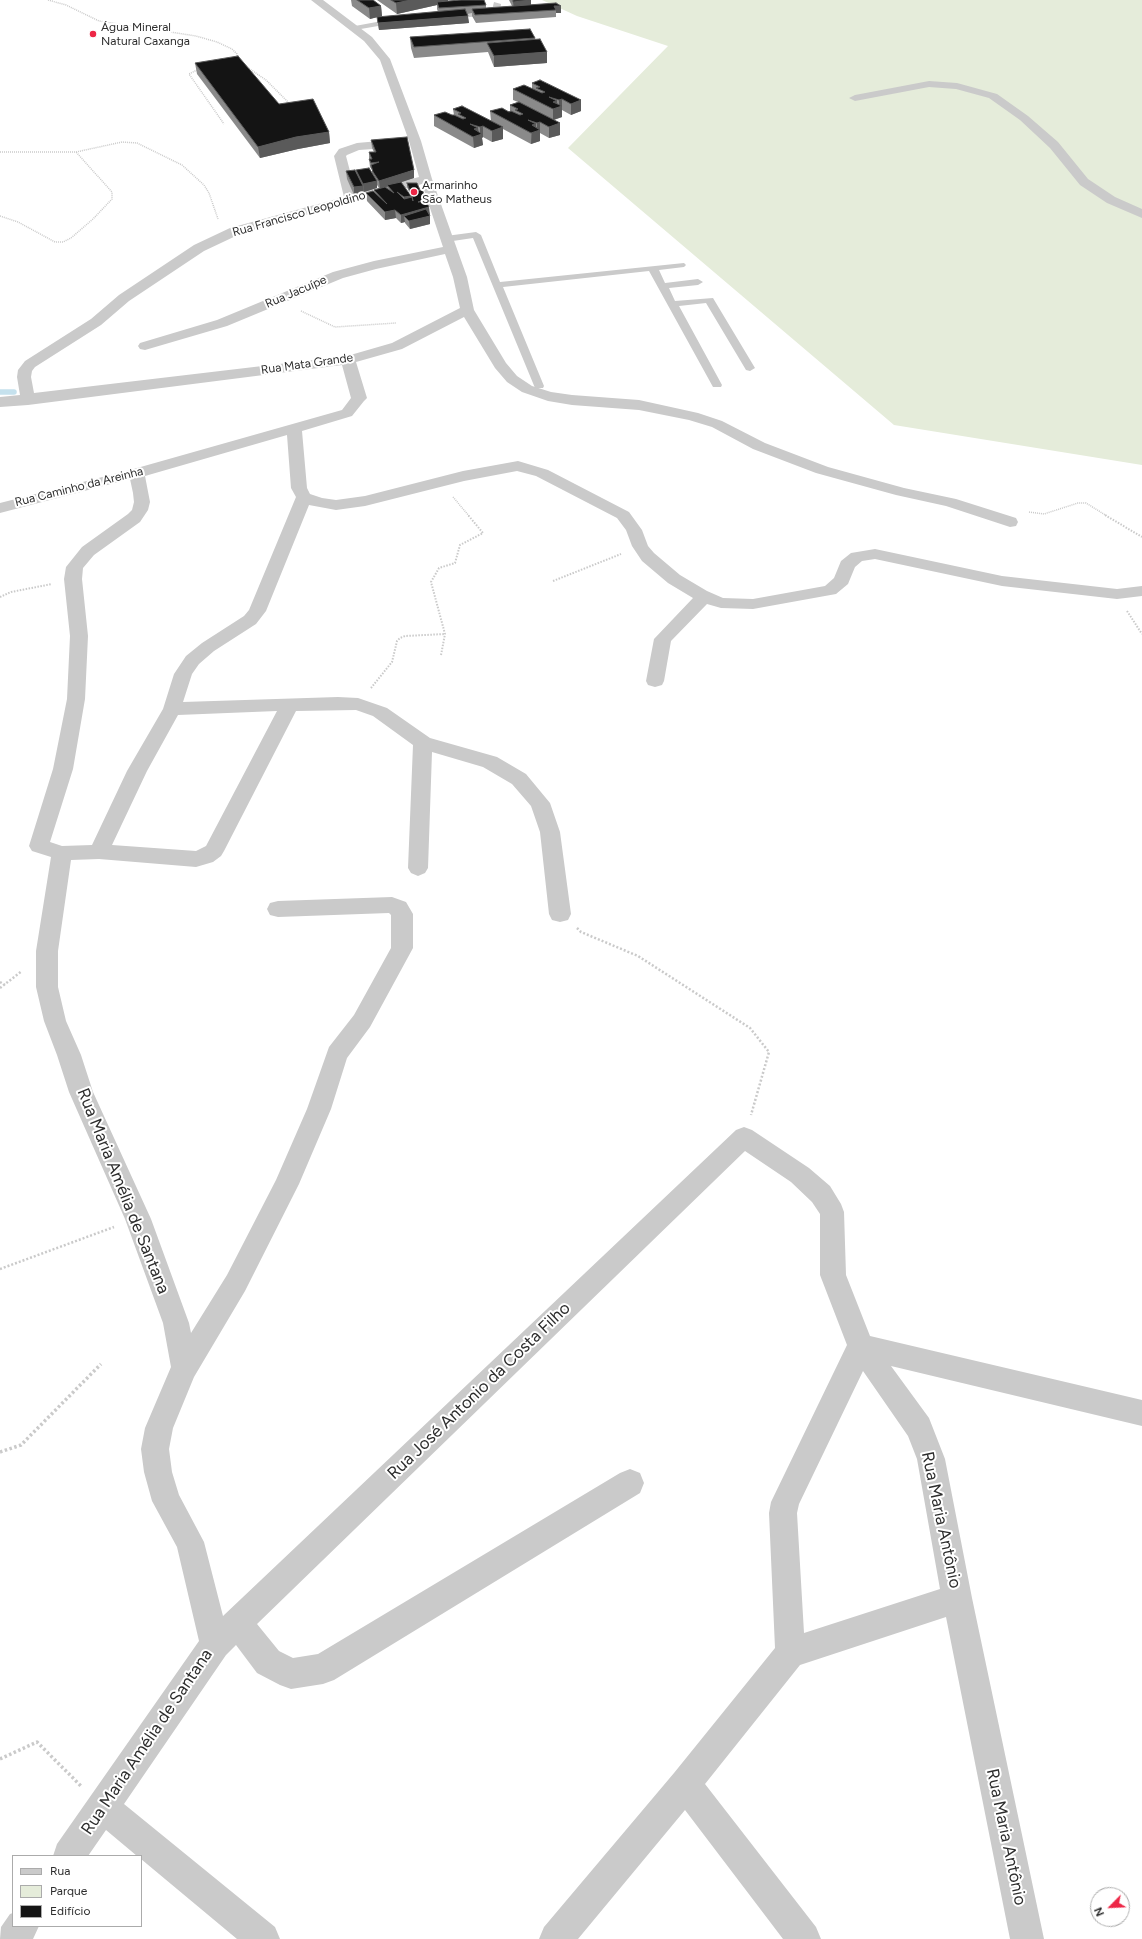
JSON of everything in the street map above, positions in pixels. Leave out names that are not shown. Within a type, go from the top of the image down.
[{"type":"street","points":[[316,0],[355,28],[385,59],[415,141],[426,179],[460,277],[467,310],[500,365],[512,379],[527,389],[548,396],[572,400],[639,405],[693,416],[717,424],[760,446],[822,470],[902,492],[950,502],[1010,522]]},
{"type":"street","points":[[855,98],[929,84],[957,86],[993,96],[1024,118],[1054,146],[1084,182],[1111,200],[1142,214]]},
{"type":"street","points":[[351,200],[340,156],[343,152],[357,147],[415,141]]},
{"type":"street","name":"Rua Francisco Leopoldino","points":[[28,400],[24,377],[25,370],[30,364],[96,322],[124,298],[199,248],[235,232],[426,179]]},
{"type":"street","name":"Rua Jacuípe","points":[[145,346],[222,323],[338,275],[448,244]]},
{"type":"street","name":"Rua Mata Grande","points":[[0,402],[28,400],[348,360],[396,346],[467,310]]},
{"type":"street","name":"Rua Caminho da Areinha","points":[[0,508],[158,467],[347,413],[359,398],[348,360]]},
{"type":"street","points":[[294,428],[300,488],[304,497],[319,503],[336,504],[366,501],[440,482],[497,469],[518,466],[542,473],[623,515],[634,530],[640,546],[648,557],[674,579],[704,596],[721,603],[753,604],[830,590],[842,580],[847,565],[857,556],[875,554],[1002,581],[1118,594],[1142,592]]},
{"type":"street","points":[[73,579],[75,567],[88,551],[134,518],[140,510],[142,498],[136,473]]},
{"type":"street","points":[[99,852],[136,770],[172,709],[183,674],[192,660],[208,647],[250,620],[257,611],[304,497]]},
{"type":"street","name":"Rua Maria Amélia de Santana","points":[[70,1855],[214,1644],[190,1542],[166,1501],[158,1472],[155,1449],[159,1428],[173,1392],[185,1368],[176,1323],[138,1219],[81,1092],[69,1055],[55,1021],[47,987],[50,849],[76,699],[79,636],[73,579]]},
{"type":"street","points":[[655,682],[659,653],[663,639],[704,596]]},
{"type":"street","points":[[172,709],[358,704],[380,712],[423,743],[490,762],[519,779],[540,803],[550,832],[560,914]]},
{"type":"street","points":[[50,849],[196,859],[206,858],[214,851],[289,706]]},
{"type":"street","points":[[418,868],[423,743]]},
{"type":"street","points":[[185,1368],[236,1283],[287,1184],[319,1109],[337,1054],[362,1021],[402,948],[402,914],[398,908],[392,905],[278,908]]},
{"type":"street","name":"Rua Maria Antônio","points":[[744,1137],[800,1175],[822,1194],[832,1212],[833,1275],[862,1346],[919,1428],[931,1459],[957,1598],[1027,1939]]},
{"type":"street","name":"Rua José Antonio da Costa Filho","points":[[214,1644],[744,1137]]},
{"type":"street","points":[[790,1653],[783,1513],[785,1502],[862,1346],[1142,1413]]},
{"type":"street","points":[[237,1622],[268,1662],[291,1674],[323,1669],[630,1483]]},
{"type":"street","points":[[556,1939],[685,1784],[790,1653],[957,1598]]},
{"type":"street","points":[[685,1784],[804,1939]]},
{"type":"street","points":[[103,1807],[263,1939]]},
{"type":"street","points":[[13,1939],[21,1927]]},
{"type":"lane","points":[[438,17],[490,13],[496,11],[498,7],[497,4]]},
{"type":"lane","points":[[355,28],[380,22],[406,19]]},
{"type":"lane","points":[[448,244],[476,235],[539,386]]},
{"type":"lane","points":[[497,285],[681,265]]},
{"type":"lane","points":[[654,269],[717,385]]},
{"type":"lane","points":[[662,286],[698,282]]},
{"type":"lane","points":[[672,304],[709,300],[750,368]]},
{"type":"path","points":[[48,0],[66,5],[99,21],[196,36],[217,42],[232,49],[236,54],[237,61]]},
{"type":"path","points":[[243,64],[266,80],[291,105]]},
{"type":"path","points":[[201,68],[191,71],[189,74],[224,124]]},
{"type":"path","points":[[0,152],[76,152],[131,141],[156,151],[182,165],[204,185],[209,193],[218,219],[235,232]]},
{"type":"path","points":[[1,217],[54,242],[64,242],[93,220],[112,199],[112,192],[76,152]]},
{"type":"path","points":[[280,298],[317,320],[335,327],[355,327],[397,323]]},
{"type":"path","points":[[440,482],[483,534],[460,545],[455,563],[439,568],[431,582],[446,634],[441,655]]},
{"type":"path","points":[[1027,511],[1034,514],[1044,514],[1078,502],[1086,503],[1142,537]]},
{"type":"path","points":[[553,581],[640,546]]},
{"type":"path","points":[[0,597],[11,592],[73,579]]},
{"type":"path","points":[[1118,594],[1142,634]]},
{"type":"path","points":[[358,704],[392,662],[396,641],[400,638],[446,634]]},
{"type":"path","points":[[560,914],[581,932],[645,961],[750,1028],[760,1040],[769,1052],[744,1137]]},
{"type":"path","points":[[0,982],[5,985]]},
{"type":"path","points":[[0,1269],[138,1219]]},
{"type":"path","points":[[0,1452],[21,1445],[101,1364]]},
{"type":"path","points":[[0,1759],[37,1742],[103,1807]]},
{"type":"green space","points":[[542,0],[1142,0],[1142,465],[894,425],[568,148],[668,46],[577,16]]},
{"type":"building","points":[[357,0],[373,0],[381,6],[369,8]]},
{"type":"building","points":[[391,0],[411,0],[396,3]]},
{"type":"building","points":[[484,0],[486,5],[439,8],[437,2]]},
{"type":"building","points":[[513,0],[531,0],[513,2]]},
{"type":"building","points":[[556,3],[561,6],[554,6],[556,10],[475,15],[472,9]]},
{"type":"building","points":[[465,9],[468,16],[378,23],[377,17]]},
{"type":"building","points":[[530,29],[535,38],[414,47],[410,37]]},
{"type":"building","points":[[540,39],[547,52],[494,56],[487,43]]},
{"type":"building","points":[[238,56],[279,104],[313,99],[329,132],[296,137],[258,147],[195,63]]},
{"type":"building","points":[[540,80],[581,100],[571,104],[562,99],[559,100],[549,97],[557,101],[553,102],[562,106],[553,109],[513,89],[524,85],[542,93],[545,92],[536,88],[540,87],[532,83]]},
{"type":"building","points":[[519,102],[560,123],[549,127],[540,122],[537,123],[528,120],[536,124],[532,125],[540,130],[531,133],[490,111],[502,108],[520,115],[523,114],[515,110],[518,109],[510,105]]},
{"type":"building","points":[[462,106],[503,127],[492,131],[483,126],[480,127],[470,124],[478,128],[474,129],[482,134],[473,137],[434,115],[445,112],[463,119],[466,118],[458,114],[461,113],[453,109]]},
{"type":"building","points":[[407,137],[414,170],[379,181],[373,172],[371,165],[379,162],[371,163],[369,159],[372,159],[369,152],[376,152],[371,140]]},
{"type":"building","points":[[369,168],[377,181],[363,184],[356,170]]},
{"type":"building","points":[[355,170],[363,186],[354,187],[346,171]]},
{"type":"building","points":[[401,182],[411,196],[404,197],[397,192],[404,199],[412,197],[413,201],[411,192],[422,189],[426,200],[418,202],[426,201],[429,207],[401,215],[395,210],[385,212],[366,193],[373,191],[387,204],[374,190],[385,187],[394,193],[387,185]]},
{"type":"building","points":[[407,183],[417,183],[420,190],[411,192],[411,194]]},
{"type":"building","points":[[426,209],[430,216],[409,221],[404,216]]},
{"type":"waterway","points":[[1,392],[14,392]]},
{"type":"place","name":"Água Mineral Natural Caxanga","points":[[93,34]]},
{"type":"place","name":"Armarinho São Matheus","points":[[414,192]]}]
